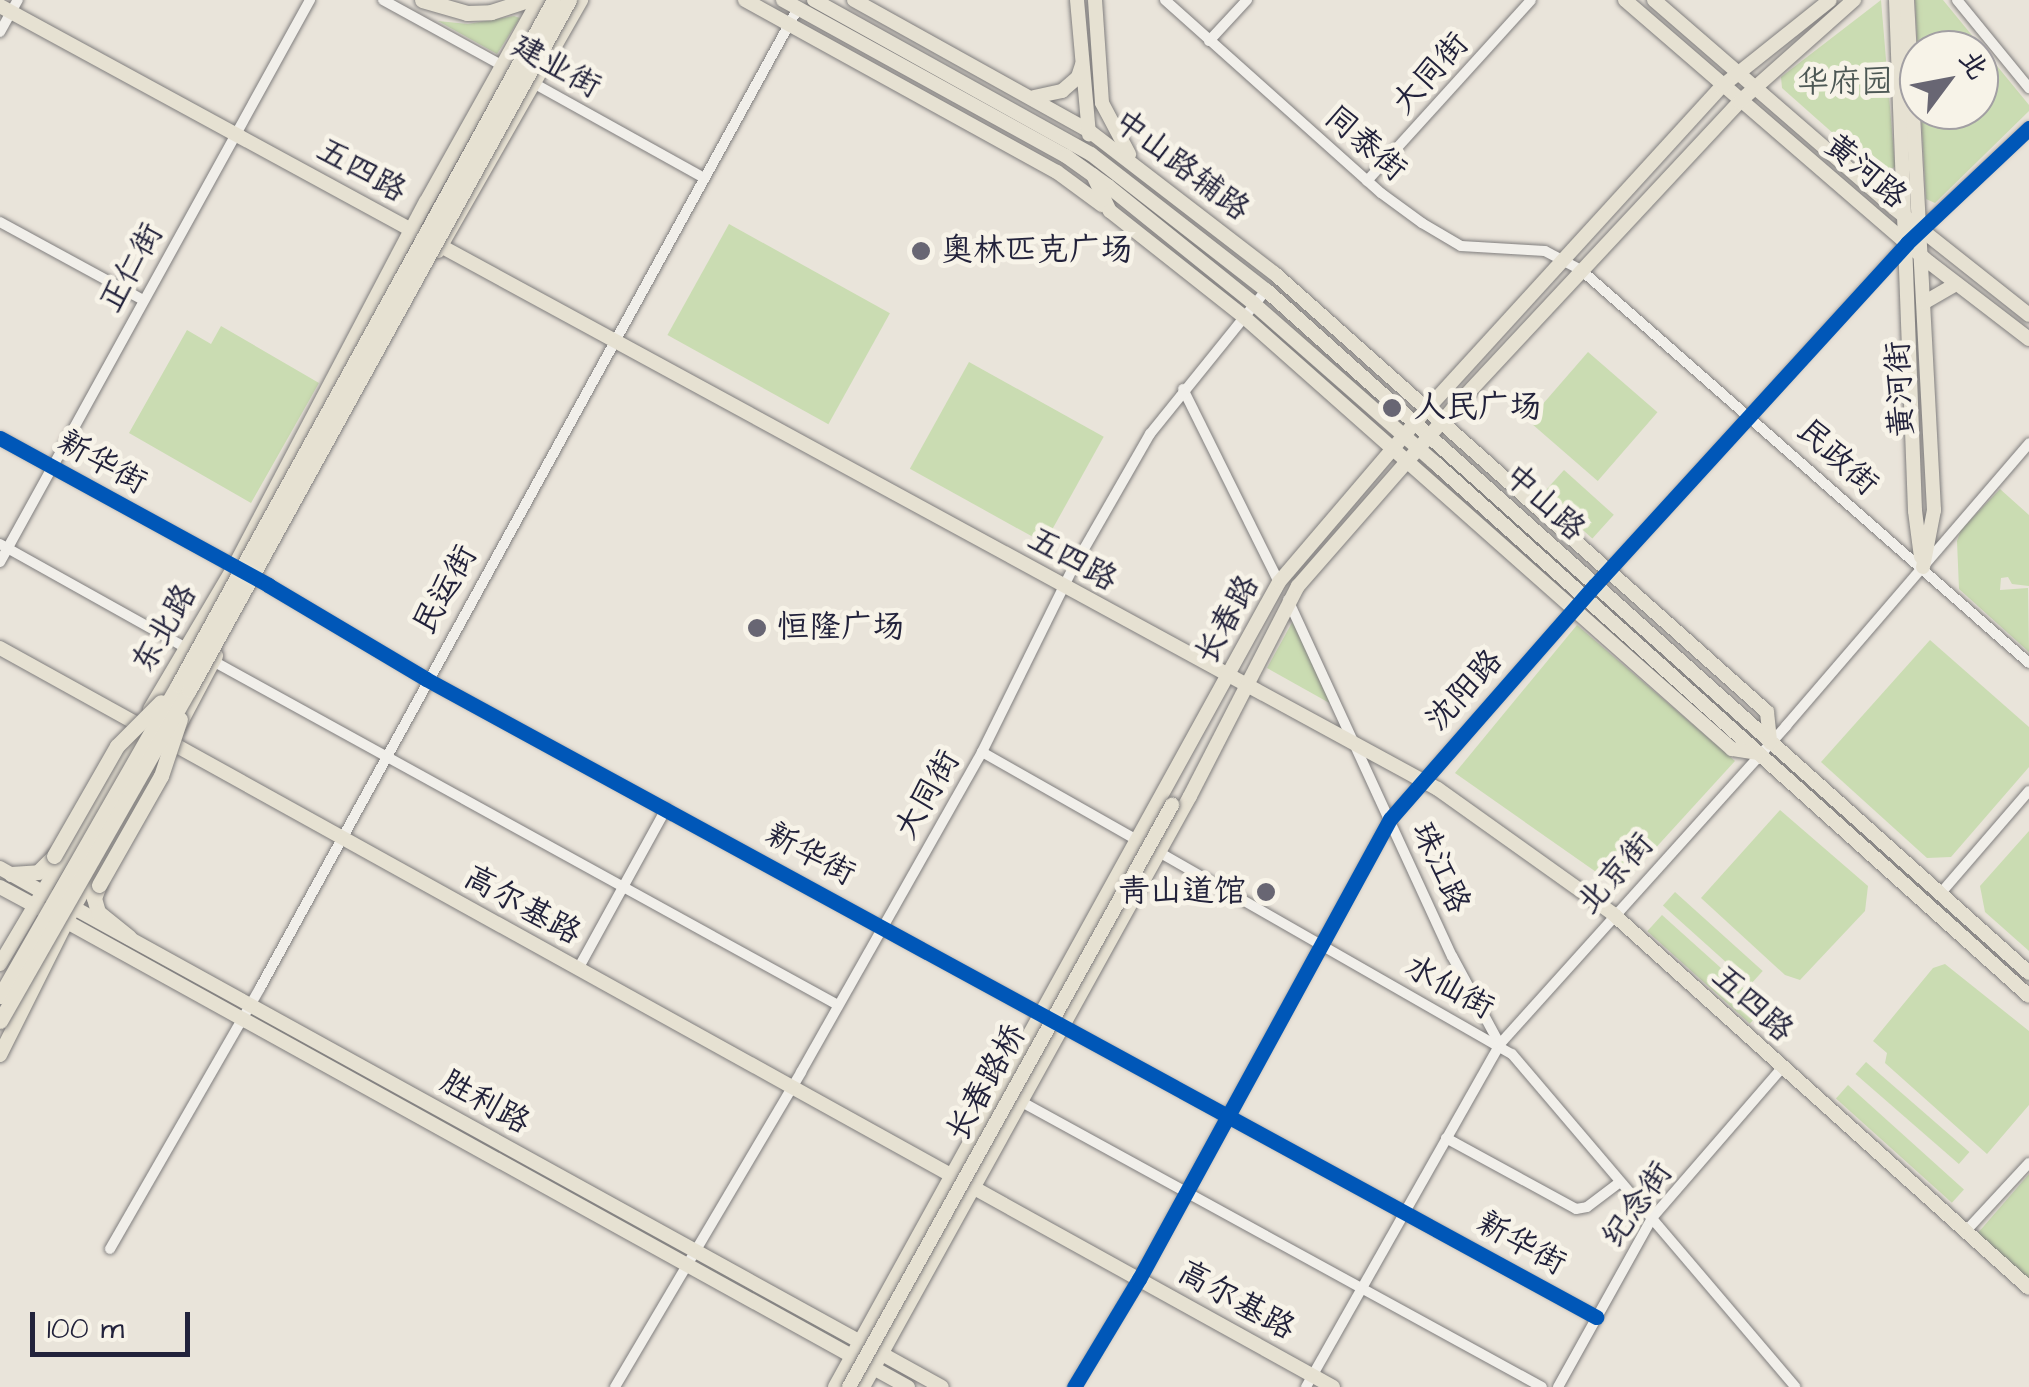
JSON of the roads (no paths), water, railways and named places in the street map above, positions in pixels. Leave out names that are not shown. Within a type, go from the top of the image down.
[{"type":"highway","points":[[422,0],[467,13],[491,12],[529,0]]},
{"type":"highway","name":"东北路","points":[[0,996],[184,688],[554,0]]},
{"type":"highway","name":"东北路","points":[[0,1020],[569,0]]},
{"type":"highway","points":[[4,876],[38,872],[54,856],[117,746],[184,688]]},
{"type":"highway","points":[[128,937],[98,912],[94,898],[161,776],[184,688]]},
{"type":"main road","name":"东北路","points":[[0,964],[234,567],[411,230],[539,0]]},
{"type":"main road","name":"东北路","points":[[0,1055],[71,915],[581,0]]},
{"type":"main road","points":[[745,0],[1058,172],[1244,317],[1408,462],[1585,597],[1732,749],[1765,748]]},
{"type":"main road","name":"中山路","points":[[783,0],[1092,174],[1254,304],[1585,597],[1765,748],[2029,996]]},
{"type":"main road","name":"中山路","points":[[814,0],[1090,154],[1266,290],[1430,436],[1585,597]]},
{"type":"main road","name":"中山路辅路","points":[[854,0],[1088,130],[1274,273],[1767,712],[1765,748]]},
{"type":"main road","points":[[1077,0],[1092,174],[1110,211]]},
{"type":"main road","points":[[1095,0],[1102,103],[1123,147],[1138,166]]},
{"type":"main road","name":"黄河路","points":[[1625,0],[1739,102],[1956,284],[2029,340]]},
{"type":"main road","name":"黄河路","points":[[1654,0],[1906,218],[2029,315]]},
{"type":"main road","name":"长春路","points":[[835,1387],[1279,582],[1415,423],[1736,72],[1830,0]]},
{"type":"main road","name":"长春路","points":[[863,1387],[1158,852],[1288,600],[1442,422],[1753,87],[1854,0]]},
{"type":"main road","name":"黄河街","points":[[1896,0],[1915,511],[1923,568]]},
{"type":"main road","name":"黄河街","points":[[1907,0],[1934,510],[1923,568]]},
{"type":"main road","name":"五四路","points":[[10,6],[236,135],[1423,780],[1614,914],[2029,1288]]},
{"type":"main road","points":[[1028,96],[1040,98],[1062,91],[1078,76],[1082,64]]},
{"type":"main road","points":[[1024,116],[1088,130]]},
{"type":"main road","points":[[1925,302],[1956,284]]},
{"type":"main road","points":[[1410,394],[1415,423]]},
{"type":"main road","points":[[1376,434],[1404,436]]},
{"type":"main road","name":"高尔基路","points":[[0,648],[973,1186],[1310,1381],[1333,1387]]},
{"type":"main road","name":"中山路","points":[[1765,748],[1788,758],[2029,973]]},
{"type":"main road","points":[[1172,805],[1189,749]]},
{"type":"main road","points":[[1172,805],[1208,759]]},
{"type":"main road","name":"长春路桥","points":[[850,1387],[1172,805]]},
{"type":"main road","name":"胜利路","points":[[4,876],[40,900],[128,937],[942,1387]]},
{"type":"main road","name":"胜利路","points":[[71,915],[241,1019],[908,1387]]},
{"type":"street","name":"正仁街","points":[[0,562],[4,546],[310,0]]},
{"type":"street","name":"建业街","points":[[382,0],[704,178]]},
{"type":"street","name":"同泰街","points":[[1165,0],[1368,180],[1461,246],[1544,251],[1564,258]]},
{"type":"street","points":[[1210,41],[1247,0]]},
{"type":"street","name":"大同街","points":[[1368,180],[1531,0]]},
{"type":"street","points":[[1957,0],[2029,88]]},
{"type":"street","points":[[0,32],[10,6]]},
{"type":"street","name":"民运街","points":[[110,1249],[250,1004],[798,8]]},
{"type":"street","name":"沈阳路","points":[[1074,1387],[1139,1279],[1390,819],[1609,570],[1907,243],[2029,128]]},
{"type":"street","points":[[0,222],[142,300]]},
{"type":"street","name":"民政街","points":[[1564,258],[2029,663]]},
{"type":"street","name":"大同街","points":[[615,1387],[793,1087],[836,1004],[982,752],[1064,588],[1150,434],[1266,290]]},
{"type":"street","points":[[1183,389],[1279,582]]},
{"type":"street","name":"新华街","points":[[0,438],[258,579],[426,679],[1596,1317]]},
{"type":"street","name":"北京街","points":[[1310,1381],[1500,1044],[1786,726],[2029,443]]},
{"type":"street","points":[[4,546],[186,648]]},
{"type":"street","name":"珠江路","points":[[1288,600],[1360,747],[1460,971],[1500,1044]]},
{"type":"street","points":[[214,661],[836,1004]]},
{"type":"street","points":[[1786,726],[1788,758]]},
{"type":"street","points":[[1732,749],[1744,772]]},
{"type":"street","name":"水仙街","points":[[982,752],[1320,947],[1500,1044],[1796,1387]]},
{"type":"street","points":[[1940,894],[2029,792]]},
{"type":"street","points":[[578,969],[666,809]]},
{"type":"street","name":"纪念街","points":[[1558,1387],[1652,1218],[1782,1068]]},
{"type":"street","points":[[1020,1102],[1542,1387]]},
{"type":"street","points":[[1446,1138],[1576,1209],[1587,1207],[1620,1182]]},
{"type":"street","points":[[1965,1232],[2029,1164]]},
{"type":"place","name":"奥林匹克广场","points":[[921,251]]},
{"type":"place","name":"人民广场","points":[[1392,408]]},
{"type":"place","name":"恒隆广场","points":[[757,628]]},
{"type":"place","name":"青山道馆","points":[[1266,892]]},
{"type":"park label","name":"华府园","points":[[1845,83]]}]
